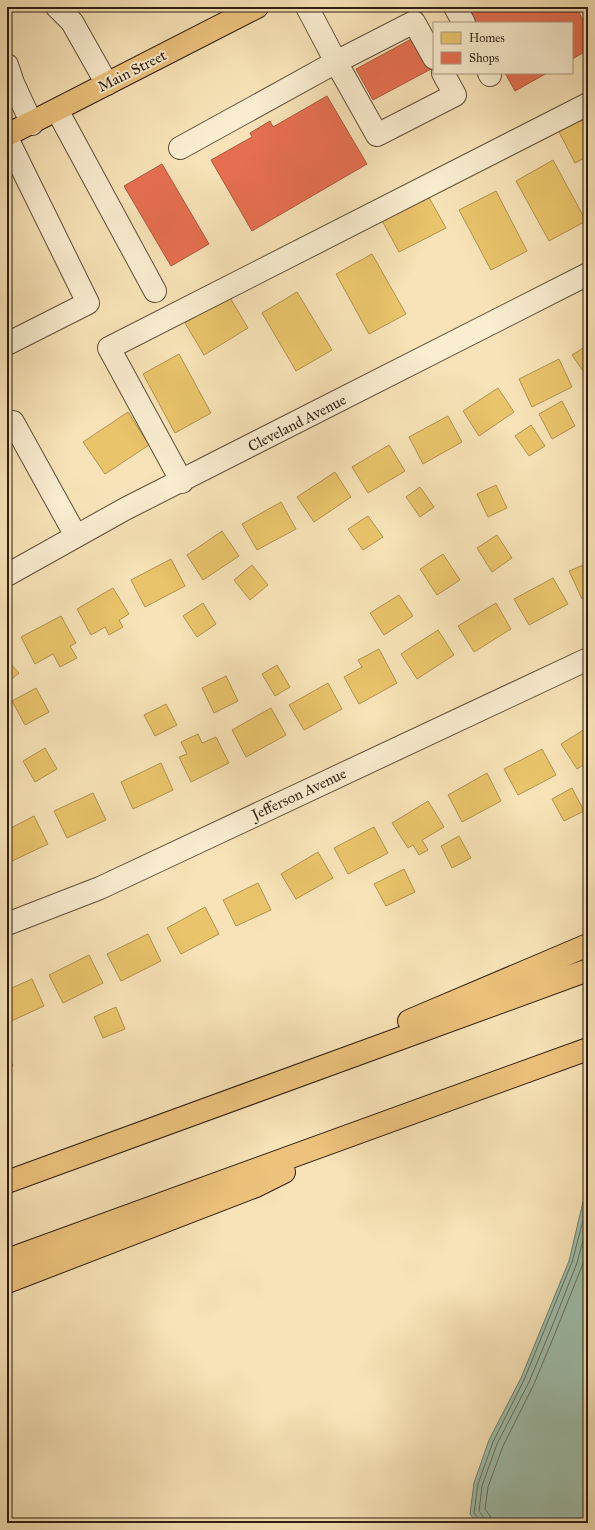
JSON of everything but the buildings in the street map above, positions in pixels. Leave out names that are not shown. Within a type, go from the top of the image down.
[{"type":"main road","name":"Main Street","points":[[7,137],[257,7]]},
{"type":"main road","points":[[160,1126],[588,945]]},
{"type":"main road","points":[[7,1182],[588,970]]},
{"type":"main road","points":[[7,1260],[588,1048]]},
{"type":"main road","points":[[7,1282],[256,1186],[378,1125]]},
{"type":"street","points":[[307,7],[336,62],[378,135],[455,95],[444,74]]},
{"type":"street","points":[[455,7],[463,22]]},
{"type":"street","points":[[68,10],[72,22],[107,84]]},
{"type":"street","points":[[180,148],[336,62],[414,22],[433,56]]},
{"type":"street","points":[[7,65],[13,83],[32,124]]},
{"type":"street","points":[[182,482],[109,348],[588,104]]},
{"type":"street","points":[[57,110],[155,291]]},
{"type":"street","points":[[7,137],[88,303],[7,344]]},
{"type":"street","name":"Cleveland Avenue","points":[[7,574],[125,510],[588,274]]},
{"type":"street","points":[[13,422],[76,536]]},
{"type":"street","name":"Jefferson Avenue","points":[[7,924],[100,888],[588,659]]},
{"type":"water","points":[[588,1193],[588,1523],[477,1523],[470,1514],[474,1483],[489,1440],[521,1378],[569,1261],[583,1202]]}]
